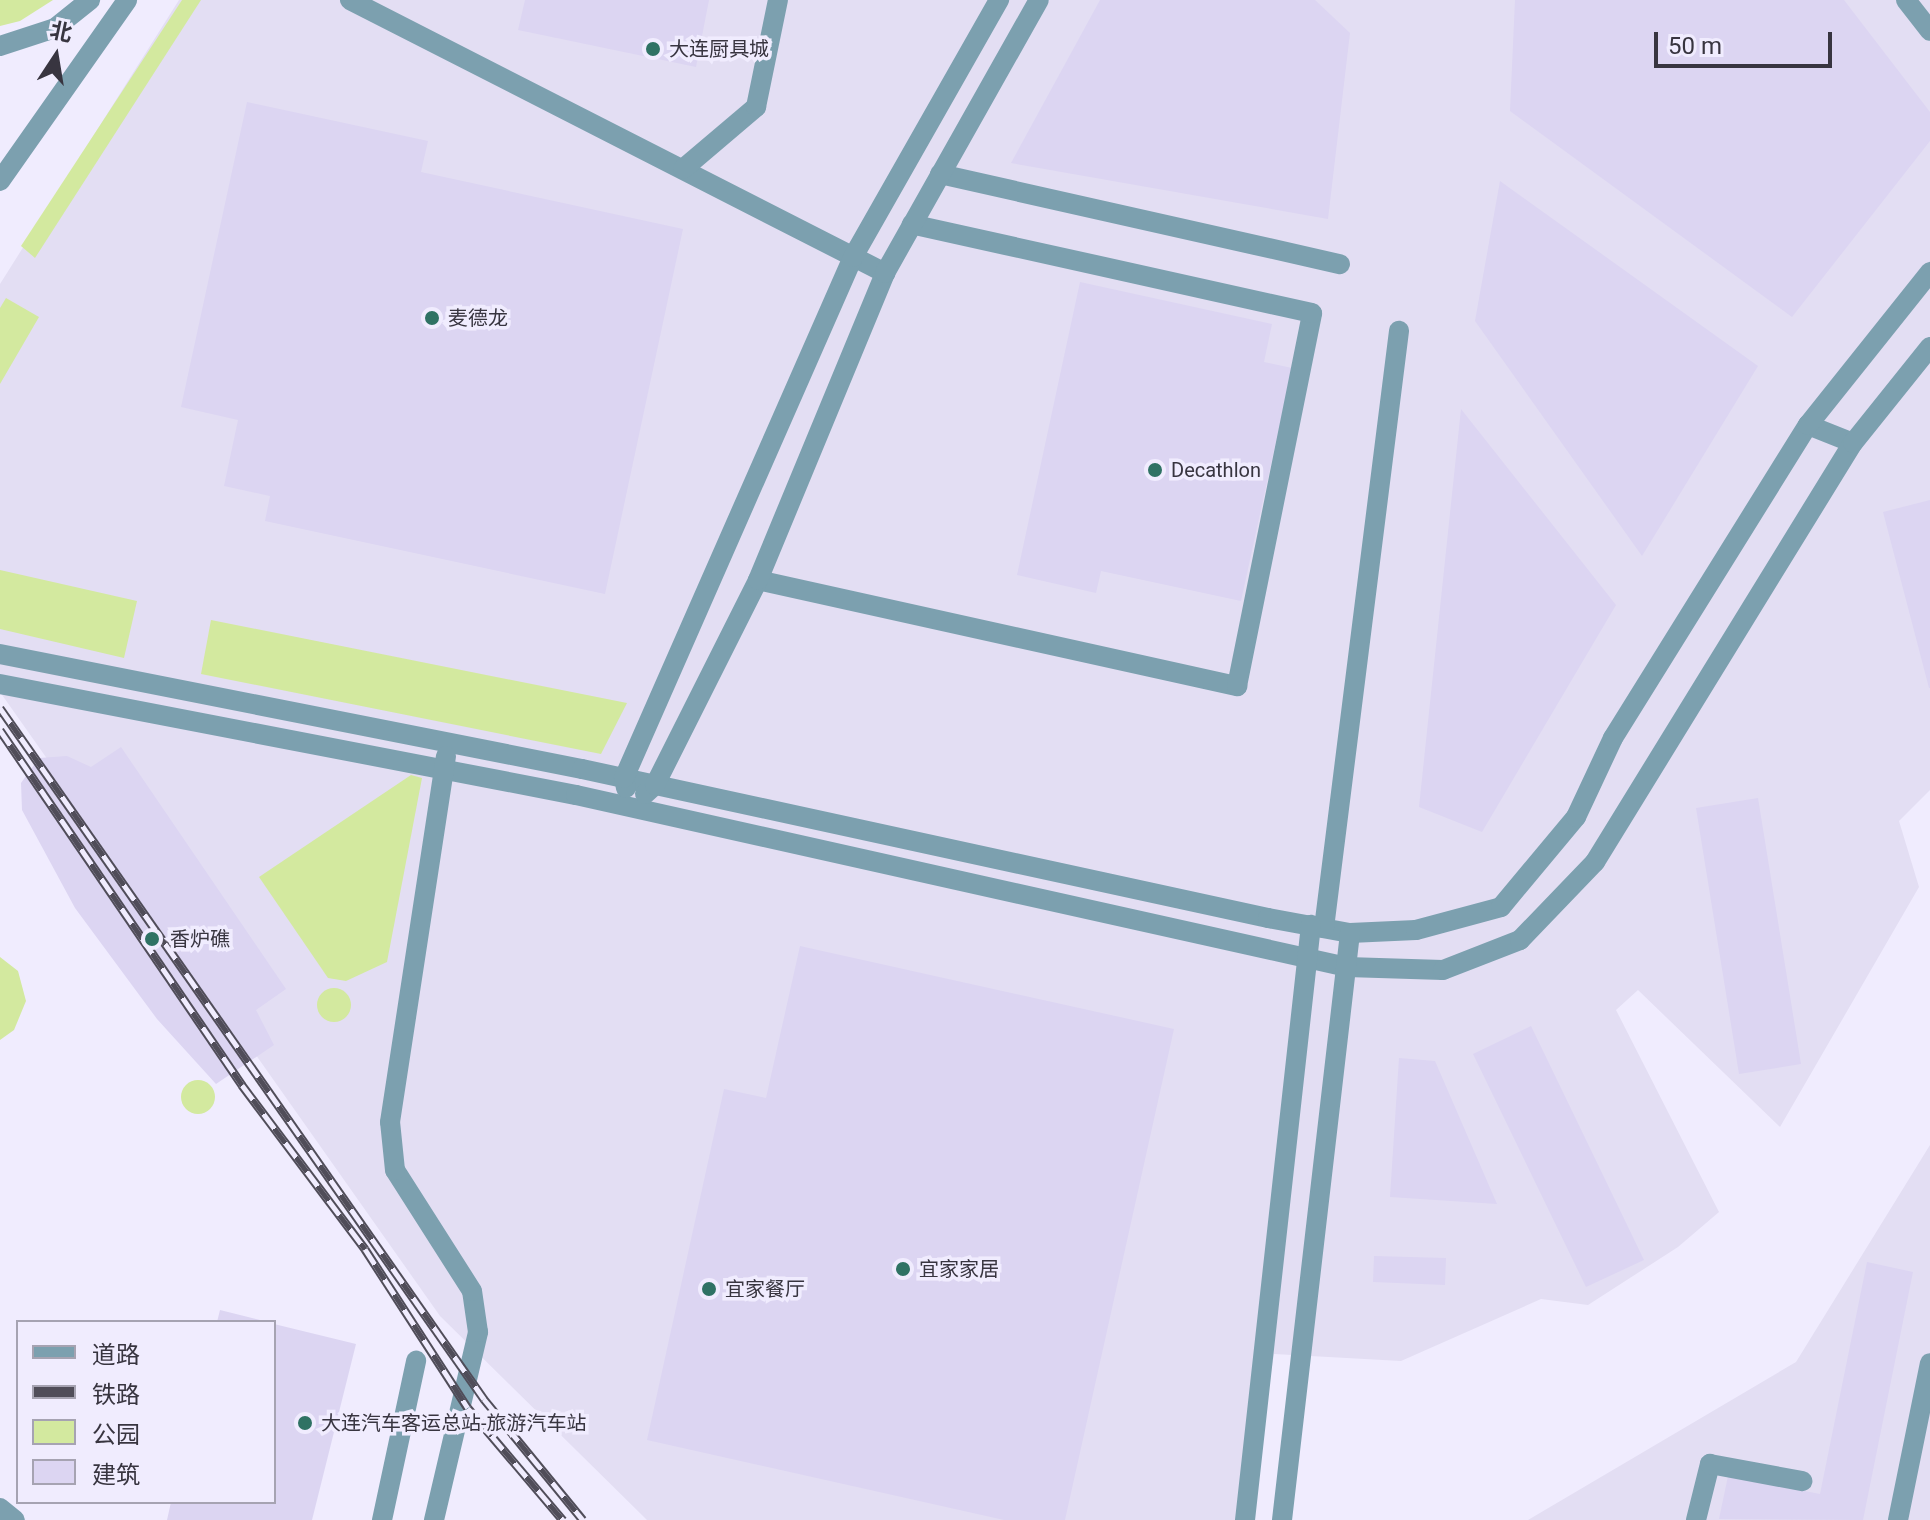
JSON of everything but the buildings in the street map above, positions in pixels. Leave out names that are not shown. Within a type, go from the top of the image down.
[{"type":"street","points":[[0,46],[55,28],[90,0]]},
{"type":"street","points":[[0,181],[127,0]]},
{"type":"street","points":[[350,0],[885,273]]},
{"type":"street","points":[[683,169],[756,107],[778,0]]},
{"type":"street","points":[[629,807],[624,778],[853,257],[999,0]]},
{"type":"street","points":[[629,807],[655,785],[758,580],[885,273],[1039,0]]},
{"type":"street","points":[[1906,0],[1930,31]]},
{"type":"street","points":[[940,174],[1340,264]]},
{"type":"street","points":[[758,580],[1237,686],[1312,313],[912,224]]},
{"type":"street","points":[[0,654],[624,778],[1268,918],[1350,933],[1416,930],[1501,907],[1576,817],[1613,738],[1808,425],[1930,272]]},
{"type":"street","points":[[1245,1520],[1307,959],[1317,926],[1399,331]]},
{"type":"street","points":[[0,684],[629,807],[1347,967],[1443,970],[1520,940],[1595,862],[1853,443],[1930,347]]},
{"type":"street","points":[[1808,425],[1853,443]]},
{"type":"street","points":[[434,1520],[478,1332],[472,1291],[395,1170],[390,1122],[448,743]]},
{"type":"street","points":[[1282,1520],[1350,933]]},
{"type":"street","points":[[382,1520],[416,1361]]},
{"type":"street","points":[[1898,1520],[1930,1363]]},
{"type":"street","points":[[1696,1520],[1710,1464],[1802,1481]]},
{"type":"street","points":[[0,1508],[15,1520]]},
{"type":"shaded area","points":[[179,0],[1930,0],[1930,790],[1899,821],[1919,887],[1780,1127],[1638,990],[1616,1010],[1719,1212],[1678,1247],[1588,1305],[1541,1299],[1401,1361],[1274,1354],[1248,1520],[647,1520],[440,1316],[0,692],[0,284]]},
{"type":"shaded area","points":[[1930,1145],[1930,1520],[1528,1520],[1796,1362]]},
{"type":"green space","points":[[0,0],[53,0],[20,21],[0,26]]},
{"type":"green space","points":[[182,0],[201,0],[35,258],[21,246]]},
{"type":"green space","points":[[6,298],[39,317],[0,384],[0,308]]},
{"type":"green space","points":[[0,570],[137,601],[124,658],[0,629]]},
{"type":"green space","points":[[211,620],[627,703],[601,754],[201,674]]},
{"type":"green space","points":[[411,775],[422,778],[387,962],[346,981],[328,978],[259,877]]},
{"type":"green space","points":[[0,957],[18,971],[26,1001],[14,1030],[0,1040]]},
{"type":"green space","points":[[334,988],[346,993],[351,1005],[346,1017],[334,1022],[322,1017],[317,1005],[322,993]]},
{"type":"green space","points":[[198,1080],[210,1085],[215,1097],[210,1109],[198,1114],[186,1109],[181,1097],[186,1085]]},
{"type":"railway","points":[[0,708],[484,1399],[583,1520]]},
{"type":"railway","points":[[0,730],[242,1085],[365,1249],[468,1408],[563,1520]]},
{"type":"place","name":"大连厨具城","points":[[653,49]]},
{"type":"place","name":"麦德龙","points":[[432,318]]},
{"type":"place","name":"Decathlon","points":[[1155,470]]},
{"type":"place","name":"香炉礁","points":[[152,939]]},
{"type":"place","name":"宜家家居","points":[[903,1269]]},
{"type":"place","name":"宜家餐厅","points":[[709,1289]]},
{"type":"place","name":"大连汽车客运总站-旅游汽车站","points":[[305,1423]]}]
